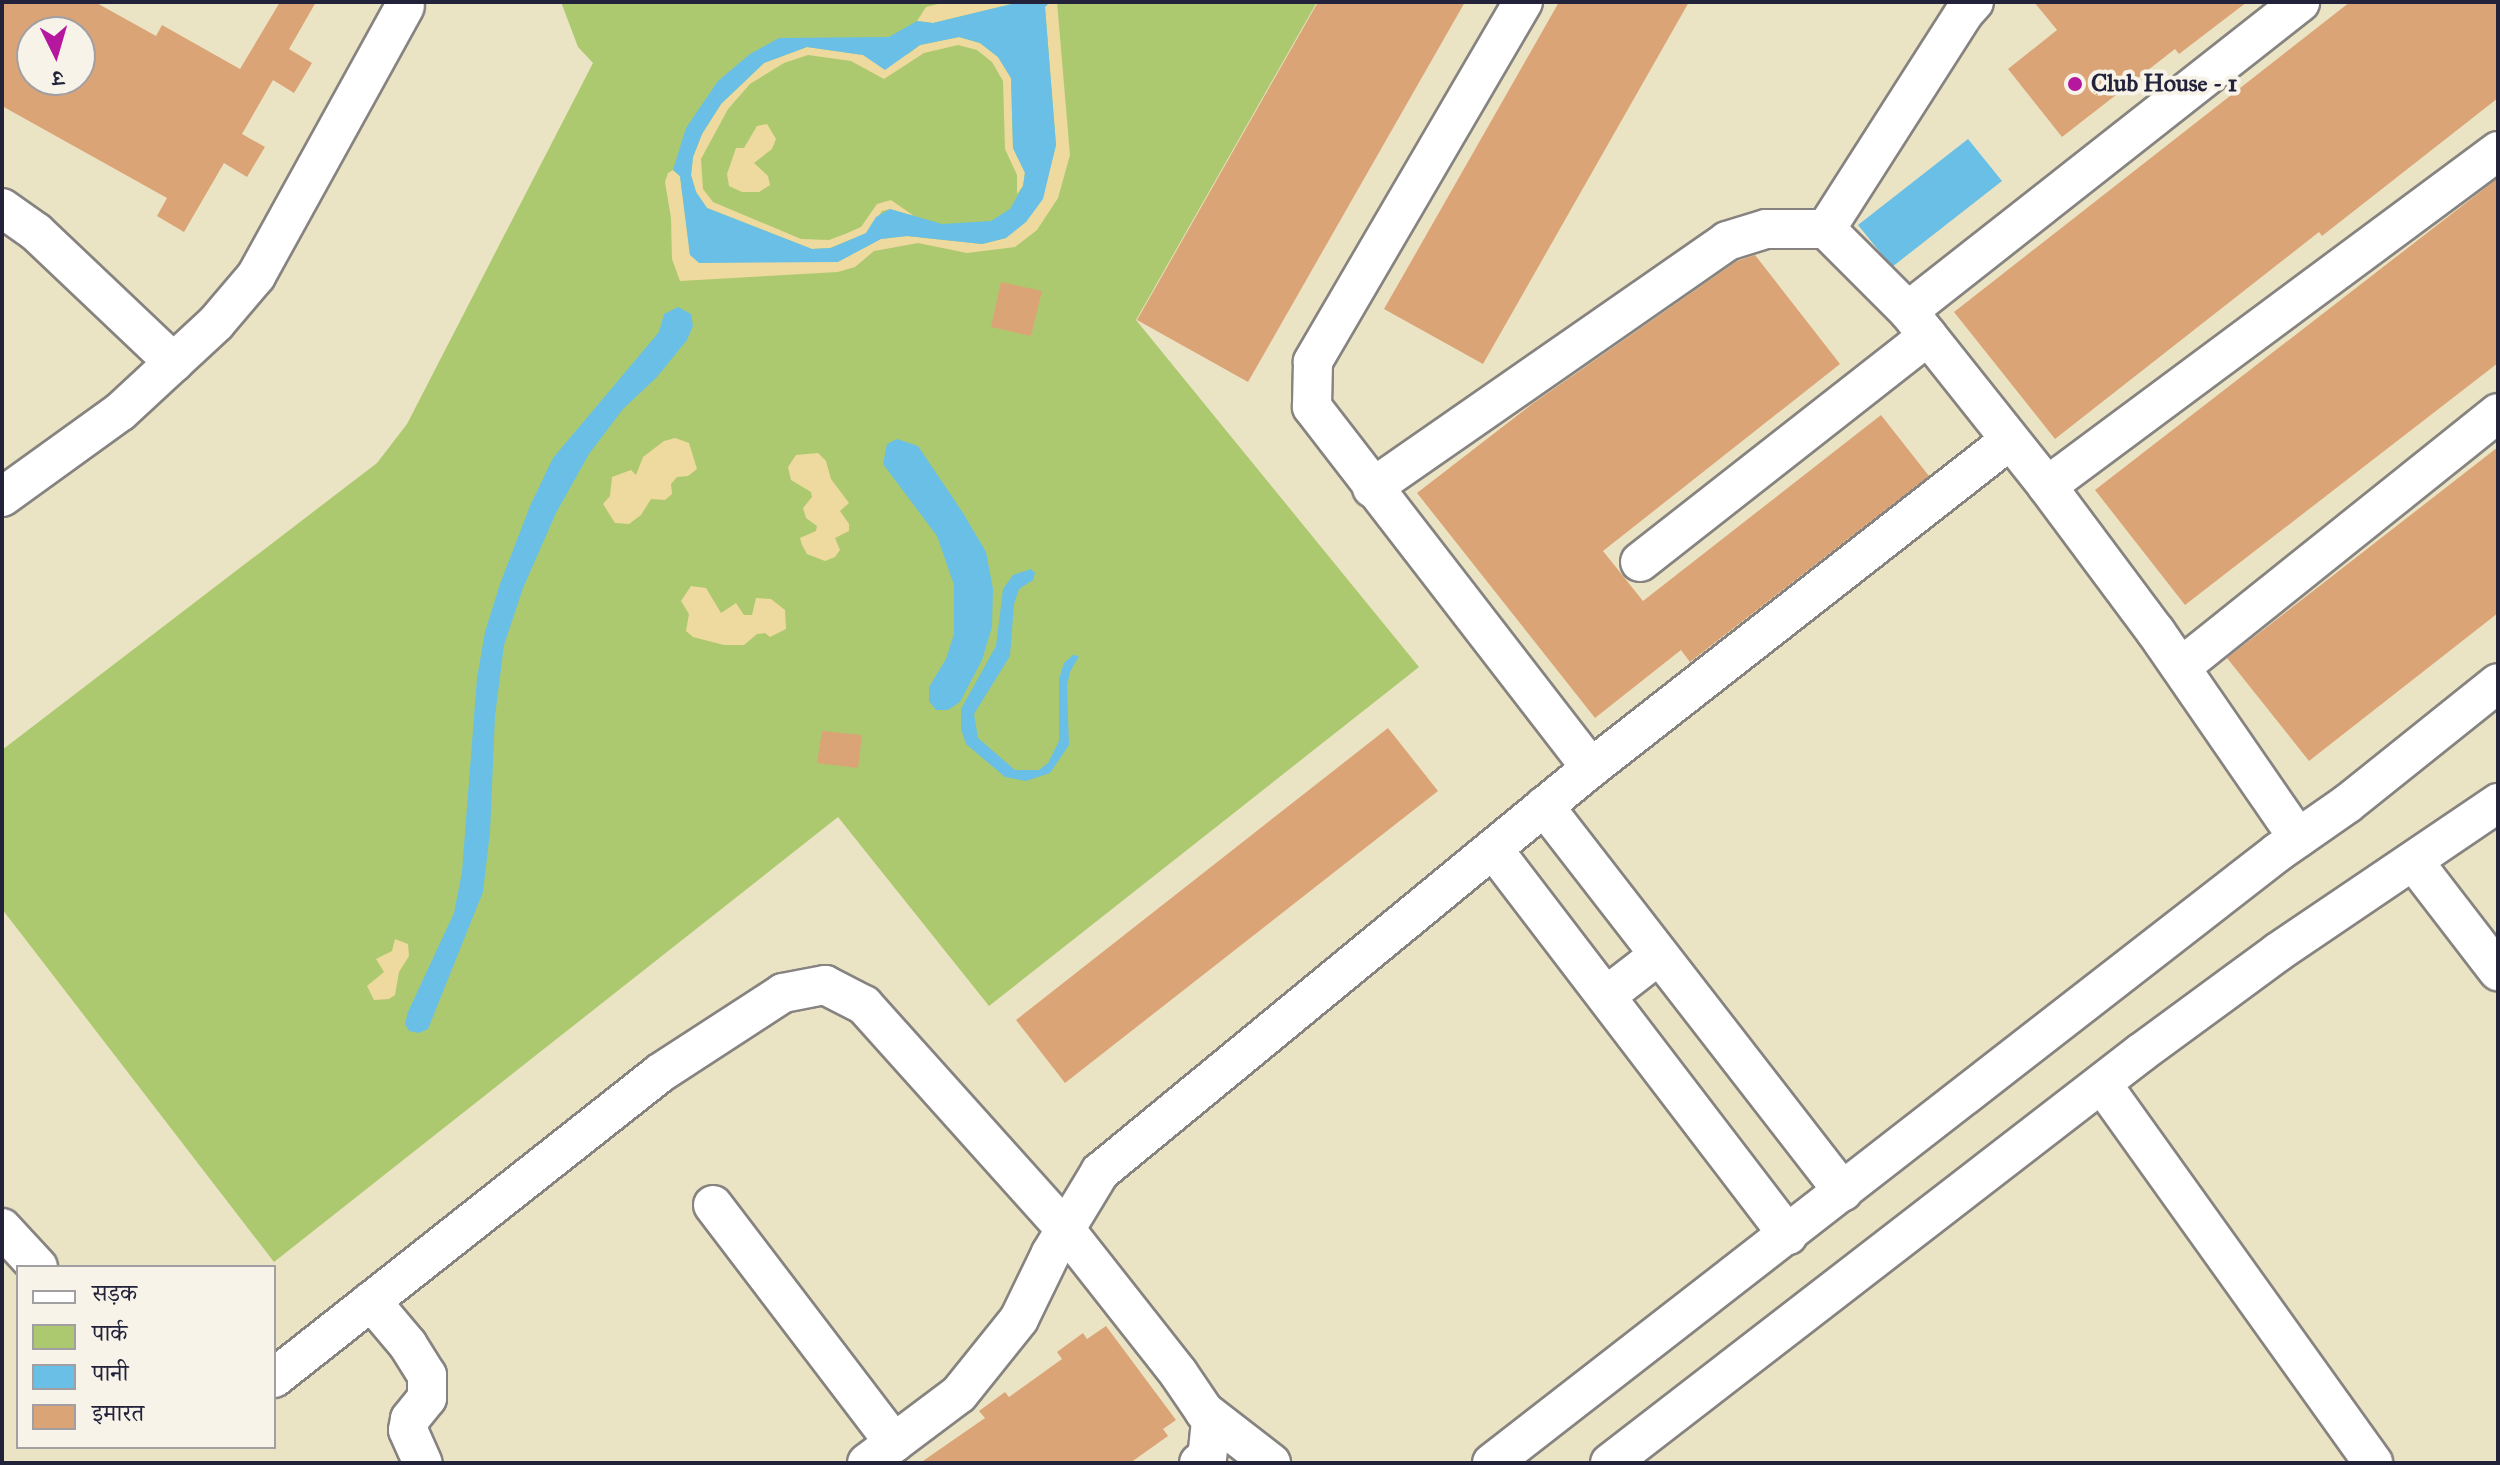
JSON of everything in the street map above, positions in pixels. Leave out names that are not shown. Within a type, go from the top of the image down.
[{"type":"street","points":[[1523,2],[1313,362],[1312,407],[1591,768]]},
{"type":"street","points":[[1826,229],[1974,2]]},
{"type":"street","points":[[1640,562],[2300,2]]},
{"type":"street","points":[[2,497],[120,412],[216,323],[256,276],[405,6]]},
{"type":"street","points":[[2047,486],[2498,151]]},
{"type":"street","points":[[2,208],[36,232],[174,363]]},
{"type":"street","points":[[1372,488],[1727,241],[1766,229],[1826,229],[1918,324],[2047,486],[2181,667],[2298,838]]},
{"type":"street","points":[[2181,667],[2498,413]]},
{"type":"street","points":[[713,1205],[880,1453],[959,1394],[1019,1319],[1065,1229],[1100,1172],[1591,768],[2010,440]]},
{"type":"street","points":[[1492,1463],[2298,838],[2347,804],[2498,683]]},
{"type":"street","points":[[1610,1463],[2278,952],[2498,803]]},
{"type":"street","points":[[1544,806],[1843,1192]]},
{"type":"street","points":[[1493,849],[1788,1235]]},
{"type":"street","points":[[2414,862],[2498,971]]},
{"type":"street","points":[[1606,996],[1659,955]]},
{"type":"street","points":[[276,1376],[660,1073],[783,993],[825,985],[864,1005],[1065,1229],[1211,1421],[1207,1457],[1199,1463]]},
{"type":"street","points":[[2102,1084],[2373,1463]]},
{"type":"street","points":[[2,1228],[36,1265]]},
{"type":"street","points":[[371,1301],[408,1345],[427,1375],[427,1398],[410,1419],[408,1430],[423,1463]]},
{"type":"street","points":[[1204,1411],[1271,1463]]},
{"type":"green space","points":[[561,2],[1317,2],[1136,320],[1419,667],[989,1006],[838,817],[274,1262],[2,909],[2,750],[377,463],[407,424],[593,63],[578,47]]},
{"type":"sand","points":[[946,2],[1020,2],[933,23],[917,21],[926,7]]},
{"type":"sand","points":[[1050,2],[1057,2],[1070,155],[1058,198],[1037,230],[1015,247],[967,253],[918,243],[874,251],[855,267],[838,272],[680,281],[672,259],[671,218],[665,182],[668,173],[673,170],[680,176],[690,255],[866,247],[880,239],[907,236],[982,244],[1006,238],[1042,199],[1056,145],[1045,7]]},
{"type":"sand","points":[[959,37],[980,43],[998,57],[1011,78],[1013,148],[1025,172],[1023,186],[1017,194],[1017,175],[1005,149],[1003,81],[992,62],[977,50],[958,45],[924,53],[884,79],[851,61],[808,55],[784,63],[750,84],[728,109],[701,159],[703,189],[713,202],[801,239],[829,240],[845,234],[861,227],[877,204],[891,200],[914,216],[890,209],[882,211],[867,233],[830,248],[812,249],[707,208],[696,192],[691,175],[693,157],[702,134],[721,104],[764,63],[807,47],[863,55],[908,54],[920,45]]},
{"type":"sand","points":[[767,124],[776,139],[772,149],[754,163],[768,176],[770,185],[759,192],[742,192],[729,186],[727,174],[736,148],[744,148],[757,126]]},
{"type":"sand","points":[[675,438],[689,443],[697,469],[688,476],[677,477],[671,484],[672,494],[665,500],[651,499],[641,515],[629,524],[615,523],[603,504],[610,496],[612,477],[631,470],[636,475],[643,457],[664,441]]},
{"type":"sand","points":[[818,453],[826,461],[831,479],[849,503],[840,511],[849,524],[849,531],[835,538],[840,550],[835,557],[825,561],[807,554],[802,545],[800,538],[816,531],[817,526],[806,518],[803,508],[812,497],[811,492],[791,480],[788,467],[796,455]]},
{"type":"sand","points":[[691,586],[706,588],[721,613],[736,603],[744,615],[752,615],[756,598],[771,599],[785,610],[786,629],[770,637],[765,633],[757,634],[744,645],[724,645],[693,637],[686,631],[689,614],[681,601]]},
{"type":"sand","points":[[395,939],[408,944],[409,956],[399,972],[395,995],[389,999],[374,1000],[367,986],[384,972],[376,959],[392,951]]},
{"type":"water","points":[[1020,2],[1050,2],[1045,7],[1056,145],[1043,199],[1026,222],[1006,238],[982,244],[907,236],[881,239],[838,262],[699,263],[690,255],[680,176],[673,170],[686,128],[718,81],[750,54],[779,38],[889,37],[917,21],[933,23]],"holes":[[[959,37],[980,43],[998,57],[1011,78],[1013,148],[1025,173],[1023,186],[1010,209],[991,221],[942,224],[890,209],[876,217],[866,233],[831,248],[812,249],[707,208],[696,192],[691,175],[693,157],[702,134],[721,104],[764,63],[807,47],[863,55],[885,70],[920,45]]]},
{"type":"water","points":[[1968,139],[2002,181],[1892,267],[1858,225]]},
{"type":"water","points":[[678,307],[691,314],[693,326],[687,340],[657,377],[623,409],[589,454],[556,513],[523,588],[504,645],[495,716],[490,832],[483,892],[428,1029],[419,1033],[409,1031],[405,1024],[408,1012],[454,913],[462,872],[477,678],[485,632],[500,584],[530,506],[553,458],[659,332],[664,314]]},
{"type":"water","points":[[897,439],[918,446],[963,513],[986,552],[993,589],[992,627],[982,660],[960,702],[948,710],[936,710],[929,701],[929,687],[946,659],[954,634],[954,585],[937,536],[883,464],[887,444]]},
{"type":"water","points":[[1031,569],[1035,573],[1033,580],[1019,589],[1014,604],[1010,656],[974,714],[978,738],[1015,770],[1039,770],[1048,763],[1059,741],[1059,679],[1064,663],[1073,655],[1079,656],[1070,672],[1067,686],[1069,745],[1050,773],[1026,781],[1005,777],[966,744],[961,729],[961,709],[996,646],[1003,589],[1013,575]]},
{"type":"building","points":[[2,2],[95,2],[156,36],[162,25],[240,69],[280,2],[316,2],[289,49],[312,63],[294,93],[273,80],[242,134],[265,147],[247,177],[224,163],[184,232],[157,216],[167,198],[2,106]]},
{"type":"building","points":[[1318,2],[1465,2],[1248,382],[1137,320]]},
{"type":"building","points":[[1559,2],[1689,2],[1483,364],[1384,309]]},
{"type":"building","name":"Club House - 1","points":[[2034,2],[2247,2],[2179,54],[2175,49],[2062,137],[2008,69],[2057,30]]},
{"type":"building","points":[[2350,2],[2498,2],[2498,98],[2322,236],[2319,232],[2055,439],[1954,312]]},
{"type":"building","points":[[2498,178],[2498,363],[2185,605],[2095,490]]},
{"type":"building","points":[[1755,255],[1840,364],[1603,551],[1643,601],[1881,415],[1929,476],[1690,662],[1681,650],[1595,718],[1417,493],[1532,404],[1737,261]]},
{"type":"building","points":[[1001,282],[1042,291],[1031,336],[991,327]]},
{"type":"building","points":[[2498,447],[2498,613],[2309,761],[2227,658]]},
{"type":"building","points":[[1388,728],[1438,791],[1065,1083],[1016,1020]]},
{"type":"building","points":[[822,731],[862,735],[858,768],[817,763]]},
{"type":"building","points":[[1106,1326],[1176,1420],[1163,1429],[1168,1436],[1130,1463],[920,1463],[985,1418],[979,1411],[1005,1392],[1009,1397],[1062,1359],[1057,1352],[1083,1333],[1087,1339]]},
{"type":"place","name":"Club House - 1","points":[[2075,84]]}]
